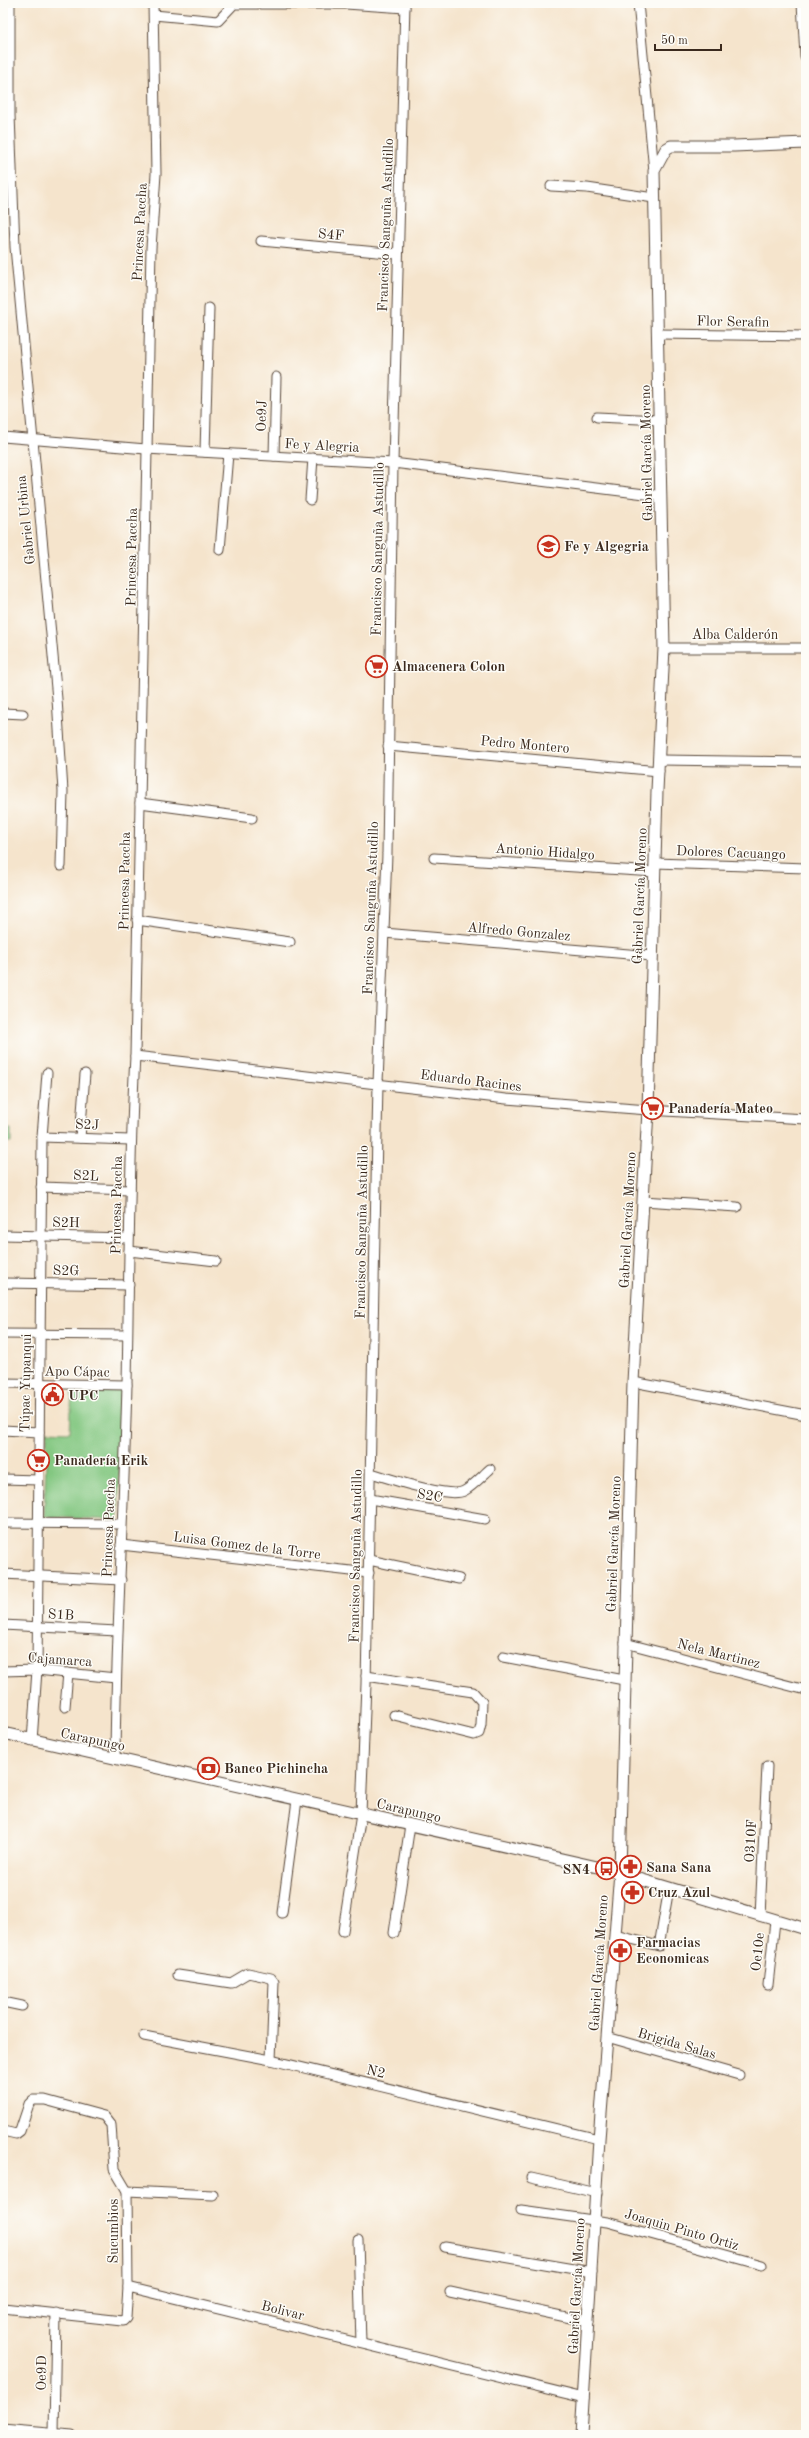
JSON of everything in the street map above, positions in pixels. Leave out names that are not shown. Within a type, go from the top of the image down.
[{"type":"street","name":"Gabriel Urbina","points":[[10,3],[10,115],[15,247],[57,699],[62,791],[61,866]]},
{"type":"street","name":"Princesa Paccha","points":[[115,1759],[117,1631],[121,1580],[121,1524],[127,1385],[130,1140],[135,1056],[151,248],[156,174],[153,3]]},
{"type":"street","points":[[638,3],[654,171]]},
{"type":"street","points":[[803,3],[806,56]]},
{"type":"street","points":[[154,15],[218,21],[234,4],[346,4],[405,6]]},
{"type":"street","name":"Francisco Sanguña Astudillo","points":[[343,1931],[361,1814],[366,1676],[378,1083],[384,933],[393,463],[405,6]]},
{"type":"street","name":"Gabriel García Moreno","points":[[581,2435],[597,2193],[599,2139],[620,1872],[633,1382],[648,1110],[655,868],[664,648],[659,334],[654,171],[666,149],[671,146],[734,146],[806,143]]},
{"type":"street","points":[[551,186],[587,188],[654,198]]},
{"type":"street","name":"S4F","points":[[261,241],[398,254]]},
{"type":"street","points":[[205,452],[209,308]]},
{"type":"street","name":"Flor Serafin","points":[[659,334],[806,336]]},
{"type":"street","name":"Oe9J","points":[[274,456],[276,377]]},
{"type":"street","points":[[597,417],[660,420]]},
{"type":"street","name":"Fe y Alegria","points":[[3,437],[146,449],[393,463],[662,496]]},
{"type":"street","points":[[220,550],[228,454]]},
{"type":"street","points":[[310,500],[313,458]]},
{"type":"street","name":"Alba Calderón","points":[[664,648],[806,648]]},
{"type":"street","points":[[3,713],[23,714]]},
{"type":"street","name":"Pedro Montero","points":[[388,746],[659,765],[806,762]]},
{"type":"street","points":[[140,803],[252,818]]},
{"type":"street","name":"Antonio Hidalgo","points":[[434,858],[655,868]]},
{"type":"street","name":"Dolores Cacuango","points":[[655,868],[806,868]]},
{"type":"street","points":[[137,920],[290,942]]},
{"type":"street","name":"Alfredo Gonzalez","points":[[384,933],[652,956]]},
{"type":"street","name":"Eduardo Racines","points":[[135,1056],[506,1099],[648,1110],[806,1119]]},
{"type":"street","name":"Túpac Yupanqui","points":[[32,1741],[36,1670],[38,1574],[42,1137],[47,1073]]},
{"type":"street","points":[[80,1138],[85,1074]]},
{"type":"street","name":"S2J","points":[[42,1137],[130,1140]]},
{"type":"street","name":"S2L","points":[[41,1187],[130,1190]]},
{"type":"street","points":[[643,1200],[737,1207]]},
{"type":"street","name":"S2H","points":[[3,1235],[129,1238]]},
{"type":"street","points":[[129,1251],[216,1261]]},
{"type":"street","name":"S2G","points":[[3,1283],[129,1285]]},
{"type":"street","points":[[3,1334],[127,1335]]},
{"type":"street","points":[[633,1382],[806,1415]]},
{"type":"street","name":"Apo Cápac","points":[[3,1383],[127,1385]]},
{"type":"street","points":[[3,1430],[39,1432]]},
{"type":"street","points":[[371,1473],[422,1488],[455,1493],[464,1492],[490,1469]]},
{"type":"street","points":[[3,1479],[38,1480]]},
{"type":"street","name":"S2C","points":[[370,1499],[485,1519]]},
{"type":"street","points":[[3,1523],[38,1522],[121,1524]]},
{"type":"street","name":"Luisa Gomez de la Torre","points":[[122,1545],[369,1574]]},
{"type":"street","points":[[369,1560],[458,1579]]},
{"type":"street","points":[[3,1574],[38,1574],[121,1580]]},
{"type":"street","name":"S1B","points":[[3,1625],[117,1631]]},
{"type":"street","name":"Nela Martinez","points":[[625,1643],[806,1690]]},
{"type":"street","points":[[503,1657],[624,1680]]},
{"type":"street","name":"Cajamarca","points":[[3,1671],[36,1670],[116,1678]]},
{"type":"street","points":[[65,1707],[68,1673]]},
{"type":"street","points":[[366,1676],[473,1692],[482,1702],[481,1725],[479,1733],[474,1735],[394,1716]]},
{"type":"street","name":"Carapungo","points":[[3,1734],[620,1872],[775,1921],[806,1929]]},
{"type":"street","name":"O310F","points":[[760,1916],[767,1766]]},
{"type":"street","points":[[282,1913],[297,1800]]},
{"type":"street","points":[[394,1934],[410,1825]]},
{"type":"street","points":[[615,1934],[659,1946],[669,1888]]},
{"type":"street","name":"Oe10e","points":[[768,1985],[775,1921]]},
{"type":"street","points":[[178,1975],[231,1983],[248,1974],[271,1978],[274,1982],[272,2060]]},
{"type":"street","points":[[3,2002],[22,2006]]},
{"type":"street","name":"N2","points":[[144,2036],[272,2060],[599,2139]]},
{"type":"street","name":"Brigida Salas","points":[[607,2037],[739,2075]]},
{"type":"street","name":"Sucumbios","points":[[3,2131],[16,2134],[20,2131],[29,2104],[33,2100],[45,2100],[104,2116],[111,2126],[114,2170],[127,2191],[128,2287]]},
{"type":"street","points":[[531,2178],[597,2193]]},
{"type":"street","points":[[127,2191],[213,2196]]},
{"type":"street","name":"Joaquin Pinto Ortiz","points":[[521,2210],[595,2220],[762,2266]]},
{"type":"street","points":[[358,2240],[361,2343]]},
{"type":"street","points":[[445,2247],[592,2272]]},
{"type":"street","points":[[3,2308],[123,2321],[126,2318],[128,2287]]},
{"type":"street","name":"Bolivar","points":[[128,2287],[584,2398]]},
{"type":"street","points":[[450,2292],[589,2322]]},
{"type":"street","name":"Oe9D","points":[[54,2434],[56,2313]]},
{"type":"street","points":[[3,2430],[72,2435]]},
{"type":"green space","points":[[3,1129],[11,1129],[11,1142],[3,1142]]},
{"type":"green space","points":[[72,1387],[122,1389],[118,1520],[44,1517],[47,1431],[70,1432]]},
{"type":"place","name":"Fe y Algegria","points":[[549,546]]},
{"type":"place","name":"Almacenera Colon","points":[[377,666]]},
{"type":"place","name":"Panadería Mateo","points":[[652,1108]]},
{"type":"place","name":"UPC","points":[[52,1395]]},
{"type":"place","name":"Panadería Erik","points":[[38,1460]]},
{"type":"place","name":"Banco Pichincha","points":[[208,1768]]},
{"type":"place","name":"Sana Sana","points":[[631,1867]]},
{"type":"place","name":"SN4","points":[[606,1869]]},
{"type":"place","name":"Cruz Azul","points":[[632,1892]]},
{"type":"place","name":"Farmacias Economicas","points":[[621,1950]]}]
